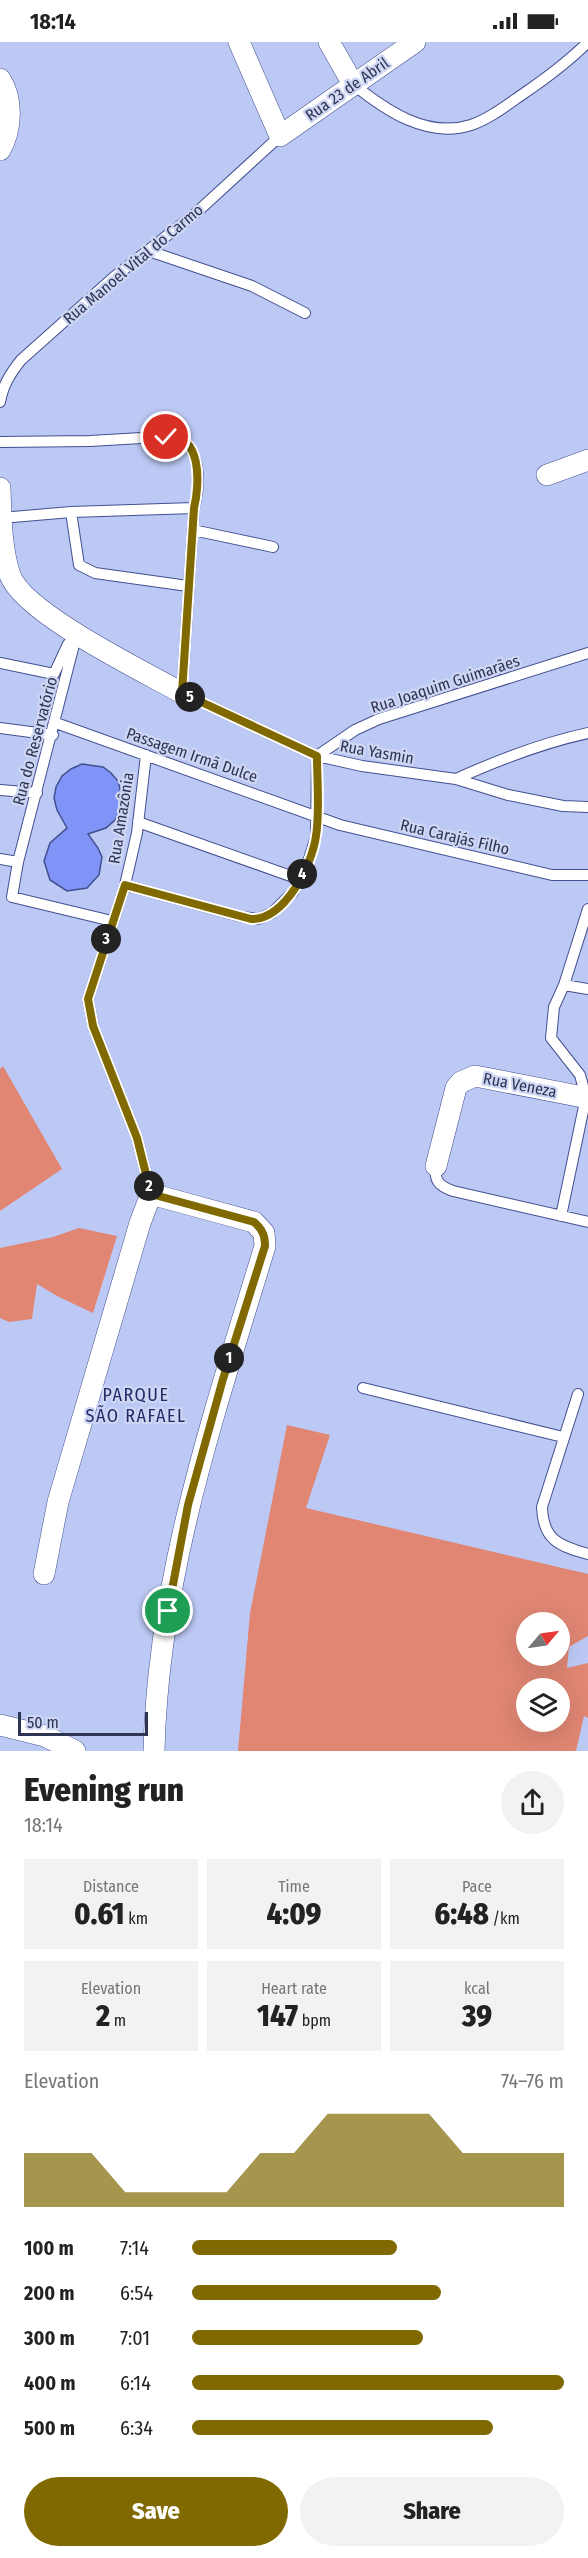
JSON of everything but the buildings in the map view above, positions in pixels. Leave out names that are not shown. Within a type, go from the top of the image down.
[{"type":"street","points":[[239,42],[280,136]]},
{"type":"street","points":[[329,42],[353,84]]},
{"type":"street","name":"Rua 23 de Abril","points":[[280,136],[415,42]]},
{"type":"street","points":[[0,79],[5,87],[10,116],[0,150]]},
{"type":"street","points":[[547,475],[588,460]]},
{"type":"street","points":[[0,488],[1,522],[11,576],[21,592],[76,640],[182,693]]},
{"type":"street","name":"Rua Veneza","points":[[436,1166],[456,1088],[461,1082],[474,1076],[587,1098]]},
{"type":"street","points":[[44,1574],[58,1502],[69,1461],[140,1223],[151,1194],[254,1222],[259,1226],[265,1238],[259,1265],[223,1379],[181,1536],[161,1665],[154,1751]]},
{"type":"street","points":[[0,1725],[45,1736],[75,1751]]},
{"type":"lane","points":[[353,84],[392,112],[430,127],[450,129],[471,125],[499,111],[588,42]]},
{"type":"lane","name":"Rua Manoel Vital do Carmo","points":[[0,402],[2,389],[21,360],[81,305],[196,213],[280,136]]},
{"type":"lane","points":[[149,251],[252,286],[305,313]]},
{"type":"lane","points":[[0,442],[80,441],[176,435],[190,446],[195,458],[198,491],[194,508],[182,693]]},
{"type":"lane","points":[[1,522],[71,512],[194,508]]},
{"type":"lane","points":[[71,512],[79,565],[95,573],[188,586]]},
{"type":"lane","points":[[193,530],[273,547]]},
{"type":"lane","points":[[0,663],[54,674],[68,644],[76,640]]},
{"type":"lane","name":"Rua do Reservatório","points":[[76,640],[18,862],[12,897],[112,921]]},
{"type":"lane","name":"Rua Joaquim Guimarães","points":[[317,756],[350,733],[379,720],[588,653]]},
{"type":"lane","name":"Rua Yasmin","points":[[182,693],[317,756],[362,766],[456,779],[508,795],[563,806],[588,807]]},
{"type":"lane","name":"Passagem Irmã Dulce","points":[[56,723],[317,816]]},
{"type":"lane","points":[[0,728],[53,735]]},
{"type":"lane","points":[[456,779],[528,750],[588,733]]},
{"type":"lane","name":"Rua Amazônia","points":[[146,755],[138,822],[125,885],[88,999],[93,1026],[137,1138],[151,1194]]},
{"type":"lane","points":[[125,885],[243,917],[265,918],[293,892],[309,859],[316,837],[317,756]]},
{"type":"lane","points":[[0,790],[37,793]]},
{"type":"lane","name":"Rua Carajás Filho","points":[[317,816],[340,825],[552,875],[588,875]]},
{"type":"lane","points":[[138,822],[299,879]]},
{"type":"lane","points":[[0,859],[18,862]]},
{"type":"lane","points":[[561,1216],[587,1098],[580,1075],[550,1038],[554,1007],[564,985],[588,912]]},
{"type":"lane","points":[[564,985],[588,989]]},
{"type":"lane","points":[[436,1166],[435,1177],[442,1187],[588,1222]]},
{"type":"lane","points":[[363,1388],[563,1437]]},
{"type":"lane","points":[[578,1394],[542,1507],[548,1533],[556,1542],[588,1554]]},
{"type":"shaded area","points":[[3,1066],[62,1169],[0,1211],[0,1069]]},
{"type":"shaded area","points":[[79,1228],[117,1236],[93,1313],[37,1284],[32,1319],[9,1322],[0,1318],[0,1248],[53,1237]]},
{"type":"shaded area","points":[[287,1425],[330,1435],[306,1508],[588,1574],[588,1636],[570,1646],[570,1612],[516,1612],[516,1666],[567,1666],[567,1668],[588,1663],[588,1718],[584,1716],[576,1751],[238,1751],[250,1613]]},
{"type":"district","name":"PARQUE SÃO RAFAEL","points":[[136,1405]]},
{"type":"route","points":[[166,437],[176,435],[190,446],[195,458],[198,491],[194,508],[182,693],[317,756],[316,837],[309,859],[293,892],[280,906],[265,918],[251,919],[125,885],[88,999],[93,1026],[137,1138],[151,1194],[254,1222],[264,1233],[265,1238],[265,1246],[223,1379],[188,1505],[168,1611]]}]
